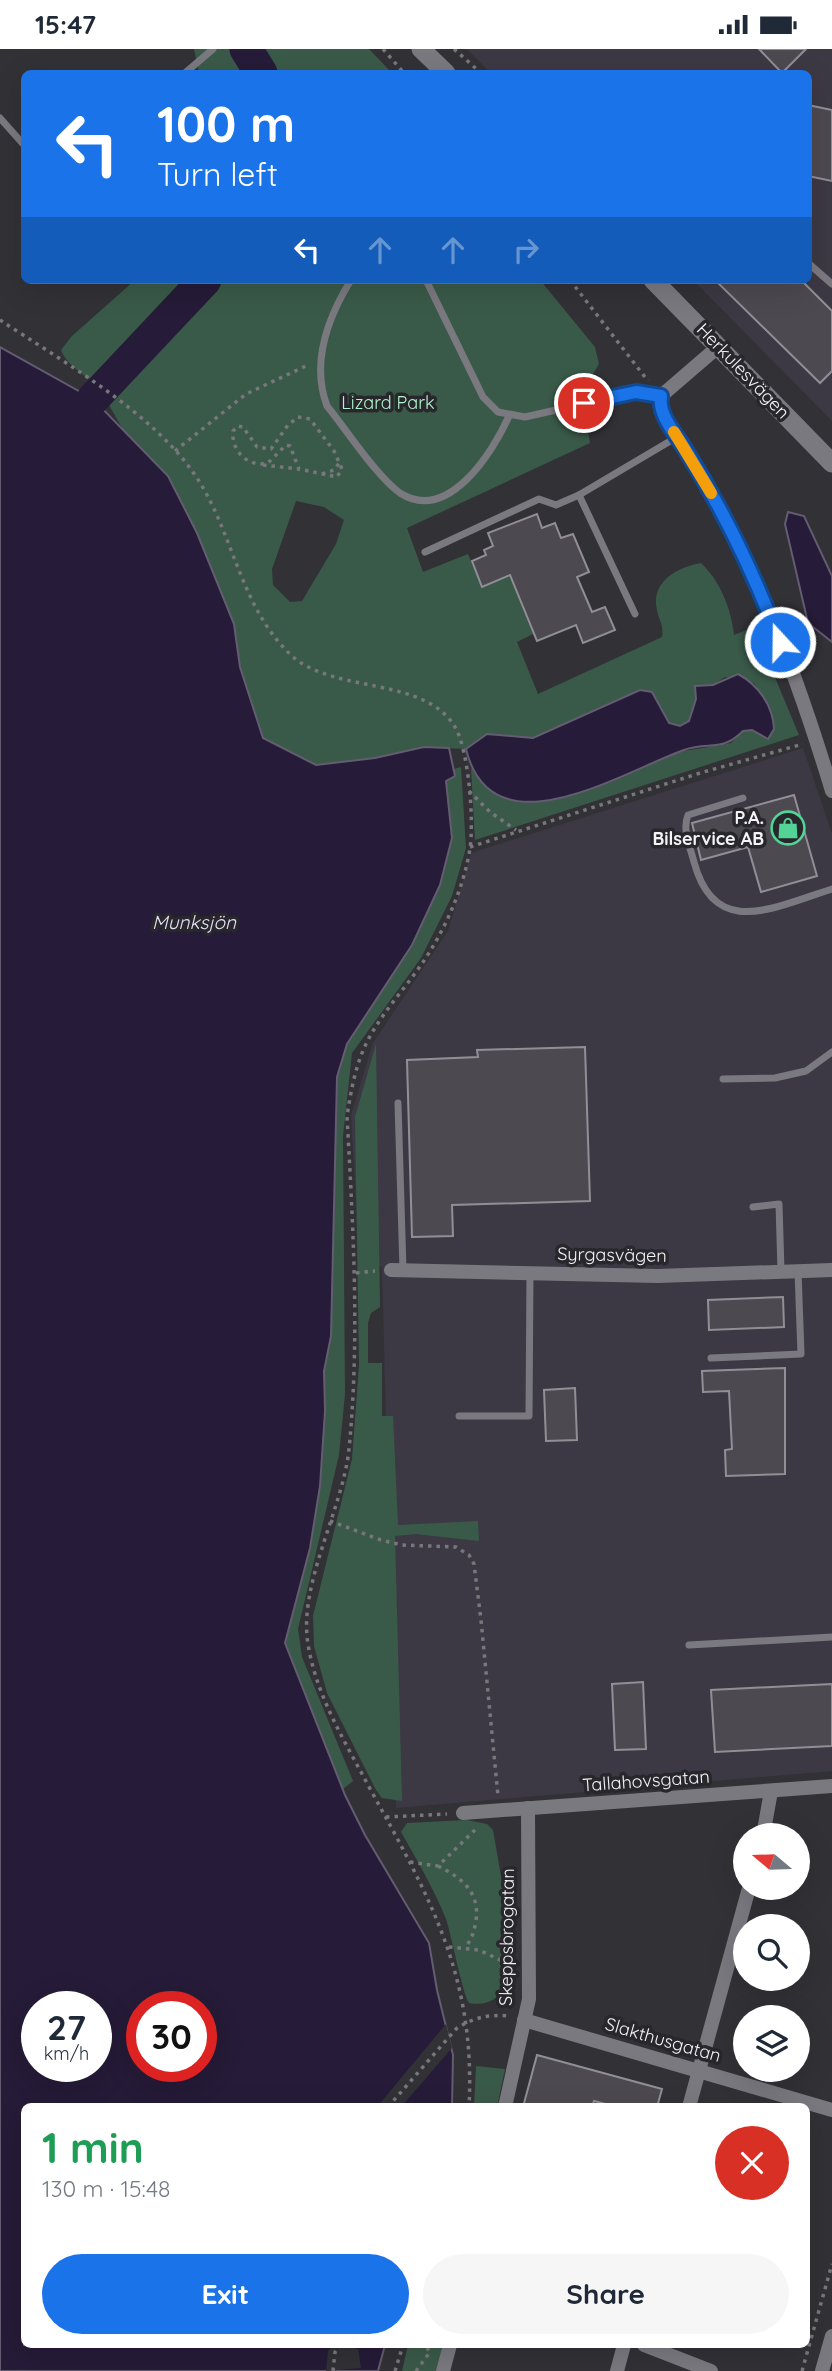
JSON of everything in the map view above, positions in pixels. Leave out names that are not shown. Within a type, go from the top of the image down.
[{"type":"main road","points":[[421,49],[443,70]]},
{"type":"main road","name":"Herkulesvägen","points":[[657,284],[832,463]]},
{"type":"street","points":[[719,346],[661,396],[664,415],[701,473],[762,594],[817,740],[832,791]]},
{"type":"street","name":"Syrgasvägen","points":[[397,1270],[658,1276],[832,1270]]},
{"type":"street","name":"Tallahovsgatan","points":[[463,1813],[832,1786]]},
{"type":"street","points":[[765,1823],[771,1791]]},
{"type":"street","name":"Skeppsbrogatan","points":[[506,2103],[524,2020],[528,1973],[528,1808]]},
{"type":"street","points":[[690,2103],[745,1901]]},
{"type":"street","name":"Slakthusgatan","points":[[524,2020],[809,2103]]},
{"type":"street","name":"Slakthusgatan","points":[[810,2103],[832,2110]]},
{"type":"street","points":[[822,2371],[832,2336]]},
{"type":"street","points":[[443,2371],[449,2348]]},
{"type":"street","points":[[617,2371],[623,2348]]},
{"type":"street","points":[[652,2348],[711,2371]]},
{"type":"lane","points":[[188,70],[213,49]]},
{"type":"lane","points":[[0,118],[21,142]]},
{"type":"lane","points":[[812,266],[832,283]]},
{"type":"lane","points":[[349,284],[329,323],[321,360],[322,393],[327,406],[393,487],[412,498],[426,501],[464,483],[486,460],[509,416]]},
{"type":"lane","points":[[428,284],[483,397],[498,412],[525,417],[636,392],[661,396]]},
{"type":"lane","points":[[425,552],[540,499],[556,505],[579,495],[677,437]]},
{"type":"lane","points":[[579,495],[635,614]]},
{"type":"lane","points":[[743,798],[688,815],[684,825],[699,880],[712,900],[727,911],[743,913],[832,889]]},
{"type":"lane","points":[[723,1079],[775,1078],[806,1071],[832,1052]]},
{"type":"lane","points":[[397,1270],[398,1103]]},
{"type":"lane","points":[[753,1207],[779,1204],[781,1272]]},
{"type":"lane","points":[[711,1358],[801,1354],[799,1271]]},
{"type":"lane","points":[[459,1416],[529,1416],[530,1273]]},
{"type":"lane","points":[[688,1645],[832,1637]]},
{"type":"path","points":[[383,49],[401,70]]},
{"type":"path","points":[[454,49],[478,70]]},
{"type":"path","points":[[573,284],[661,396]]},
{"type":"path","points":[[0,320],[44,345],[110,395],[175,451],[195,474],[213,506],[258,614],[298,661],[322,673],[399,692],[426,703],[455,727],[460,741],[467,773],[470,847],[445,924],[422,963],[372,1033],[355,1073],[347,1116],[356,1273],[349,1452],[309,1604],[307,1643],[332,1719],[410,1861],[449,1947],[467,2021],[469,2103]]},
{"type":"path","points":[[175,451],[246,394],[321,360]]},
{"type":"path","points":[[305,417],[340,462],[342,469],[337,477],[261,465],[245,461],[234,441],[233,431],[238,426],[243,427],[257,447],[271,449],[290,422],[305,417]]},
{"type":"path","points":[[261,465],[268,463],[286,445],[293,448],[299,469]]},
{"type":"path","points":[[470,847],[516,830],[817,740]]},
{"type":"path","points":[[468,789],[490,812],[516,830]]},
{"type":"path","points":[[330,1521],[402,1545],[456,1547],[469,1555],[474,1564],[481,1620],[493,1811],[438,1867]]},
{"type":"path","points":[[386,1817],[463,1813]]},
{"type":"path","points":[[410,1861],[438,1867],[461,1880],[474,1895],[477,1905],[474,1929],[465,1947]]},
{"type":"path","points":[[449,1947],[465,1947],[491,1954],[528,1973]]},
{"type":"path","points":[[391,2103],[433,2053],[467,2021],[496,2015],[524,2020]]},
{"type":"path","points":[[810,2342],[832,2264]]},
{"type":"path","points":[[333,2371],[338,2348]]},
{"type":"path","points":[[395,2371],[401,2348]]},
{"type":"path","points":[[416,2371],[430,2352],[427,2348]]},
{"type":"path","points":[[802,2371],[808,2348]]},
{"type":"shaded area","points":[[467,49],[832,49],[832,421],[697,284],[812,284],[812,70],[488,70]]},
{"type":"shaded area","points":[[803,748],[832,834],[832,1771],[396,1808],[382,1266],[360,1267],[351,1115],[373,1043],[448,931],[471,853]]},
{"type":"green space","points":[[194,49],[369,49],[389,70],[198,70]]},
{"type":"green space","name":"Lizard Park","points":[[130,284],[543,284],[595,347],[599,364],[590,379],[574,384],[581,393],[590,443],[407,528],[423,572],[468,554],[479,580],[506,568],[533,634],[517,642],[538,694],[662,637],[656,600],[658,591],[675,572],[701,563],[724,596],[734,635],[754,627],[799,735],[475,840],[471,768],[484,782],[722,745],[731,743],[743,731],[752,730],[768,739],[770,710],[754,683],[725,677],[713,685],[695,686],[696,699],[689,721],[680,726],[669,723],[656,699],[621,698],[533,738],[487,734],[466,749],[424,747],[375,758],[316,765],[263,738],[240,667],[234,624],[197,533],[168,476],[126,435],[109,405],[115,398],[77,370],[61,350],[72,336]],"holes":[[[296,501],[324,507],[344,520],[336,544],[302,601],[290,602],[273,585],[272,569]]]},
{"type":"green space","points":[[461,767],[466,848],[452,896],[421,958],[352,1053],[343,1136],[345,1394],[339,1455],[298,1629],[302,1657],[353,1781],[343,1789],[285,1643],[310,1548],[320,1486],[325,1411],[324,1371],[331,1336],[337,1077],[347,1044],[412,945],[440,885],[452,838],[446,780],[455,776],[454,769]]},
{"type":"green space","points":[[376,1044],[380,1307],[371,1313],[368,1323],[368,1363],[382,1363],[382,1416],[393,1416],[398,1525],[478,1521],[479,1541],[416,1534],[395,1536],[402,1801],[382,1798],[376,1790],[327,1693],[314,1646],[313,1616],[352,1459],[359,1365],[355,1117]]},
{"type":"green space","points":[[467,1820],[487,1824],[493,1830],[507,1911],[513,1916],[509,1974],[496,1997],[485,2003],[469,2003],[446,1919],[401,1832],[407,1823]]},
{"type":"green space","points":[[476,2066],[505,2069],[498,2103],[474,2103]]},
{"type":"green space","points":[[407,2348],[442,2348],[436,2371],[402,2371]]},
{"type":"water","name":"Munksjön","points":[[0,347],[93,399],[168,476],[197,533],[234,624],[240,667],[263,738],[316,765],[375,758],[424,747],[449,748],[455,776],[446,781],[452,838],[440,885],[412,945],[347,1044],[337,1077],[331,1336],[324,1371],[325,1411],[320,1486],[310,1548],[285,1643],[345,1795],[365,1835],[429,1943],[453,2055],[452,2103],[21,2103],[21,2348],[384,2348],[378,2371],[0,2371]]},
{"type":"water","points":[[788,512],[804,516],[832,576],[832,642],[808,623],[785,524]]},
{"type":"water","points":[[738,674],[758,690],[771,712],[774,729],[768,739],[752,730],[743,731],[728,742],[684,750],[596,787],[562,797],[531,802],[503,797],[480,781],[466,749],[487,734],[533,738],[640,690],[652,692],[669,723],[680,726],[689,721],[696,699],[695,686],[713,685]]},
{"type":"pier","points":[[446,2024],[452,2048],[404,2103],[380,2103]]},
{"type":"pier","points":[[330,2348],[358,2349],[361,2368],[326,2371]]},
{"type":"building","points":[[759,49],[806,49],[785,70],[779,70]]},
{"type":"building","points":[[812,106],[832,110],[832,181],[812,177]]},
{"type":"building","points":[[719,284],[805,284],[832,311],[832,371],[820,383]]},
{"type":"building","points":[[537,514],[542,528],[555,523],[561,538],[573,534],[589,572],[577,577],[592,612],[605,607],[615,630],[583,643],[576,625],[537,641],[510,575],[482,587],[472,561],[486,555],[484,550],[493,546],[488,533]]},
{"type":"building","points":[[794,795],[817,876],[761,892],[748,847],[701,860],[692,823]]},
{"type":"building","points":[[585,1047],[590,1201],[452,1205],[453,1236],[412,1237],[407,1060],[478,1057],[477,1050]]},
{"type":"building","points":[[783,1297],[784,1327],[709,1330],[708,1300]]},
{"type":"building","points":[[785,1368],[785,1474],[726,1476],[725,1450],[732,1449],[729,1391],[703,1392],[702,1371]]},
{"type":"building","points":[[575,1388],[577,1440],[546,1441],[544,1390]]},
{"type":"building","points":[[643,1682],[646,1749],[615,1750],[612,1684]]},
{"type":"building","points":[[832,1684],[832,1746],[715,1752],[711,1690]]},
{"type":"building","points":[[537,2055],[662,2089],[658,2103],[524,2103]]},
{"type":"waterway","points":[[246,49],[259,70]]},
{"type":"waterway","points":[[93,399],[201,284]]},
{"type":"slow traffic","points":[[674,432],[711,493]]},
{"type":"place","name":"P.A. Bilservice AB","points":[[788,828]]},
{"type":"route","points":[[584,403],[636,392],[661,396],[664,415],[701,473],[762,594],[780,642]]}]
